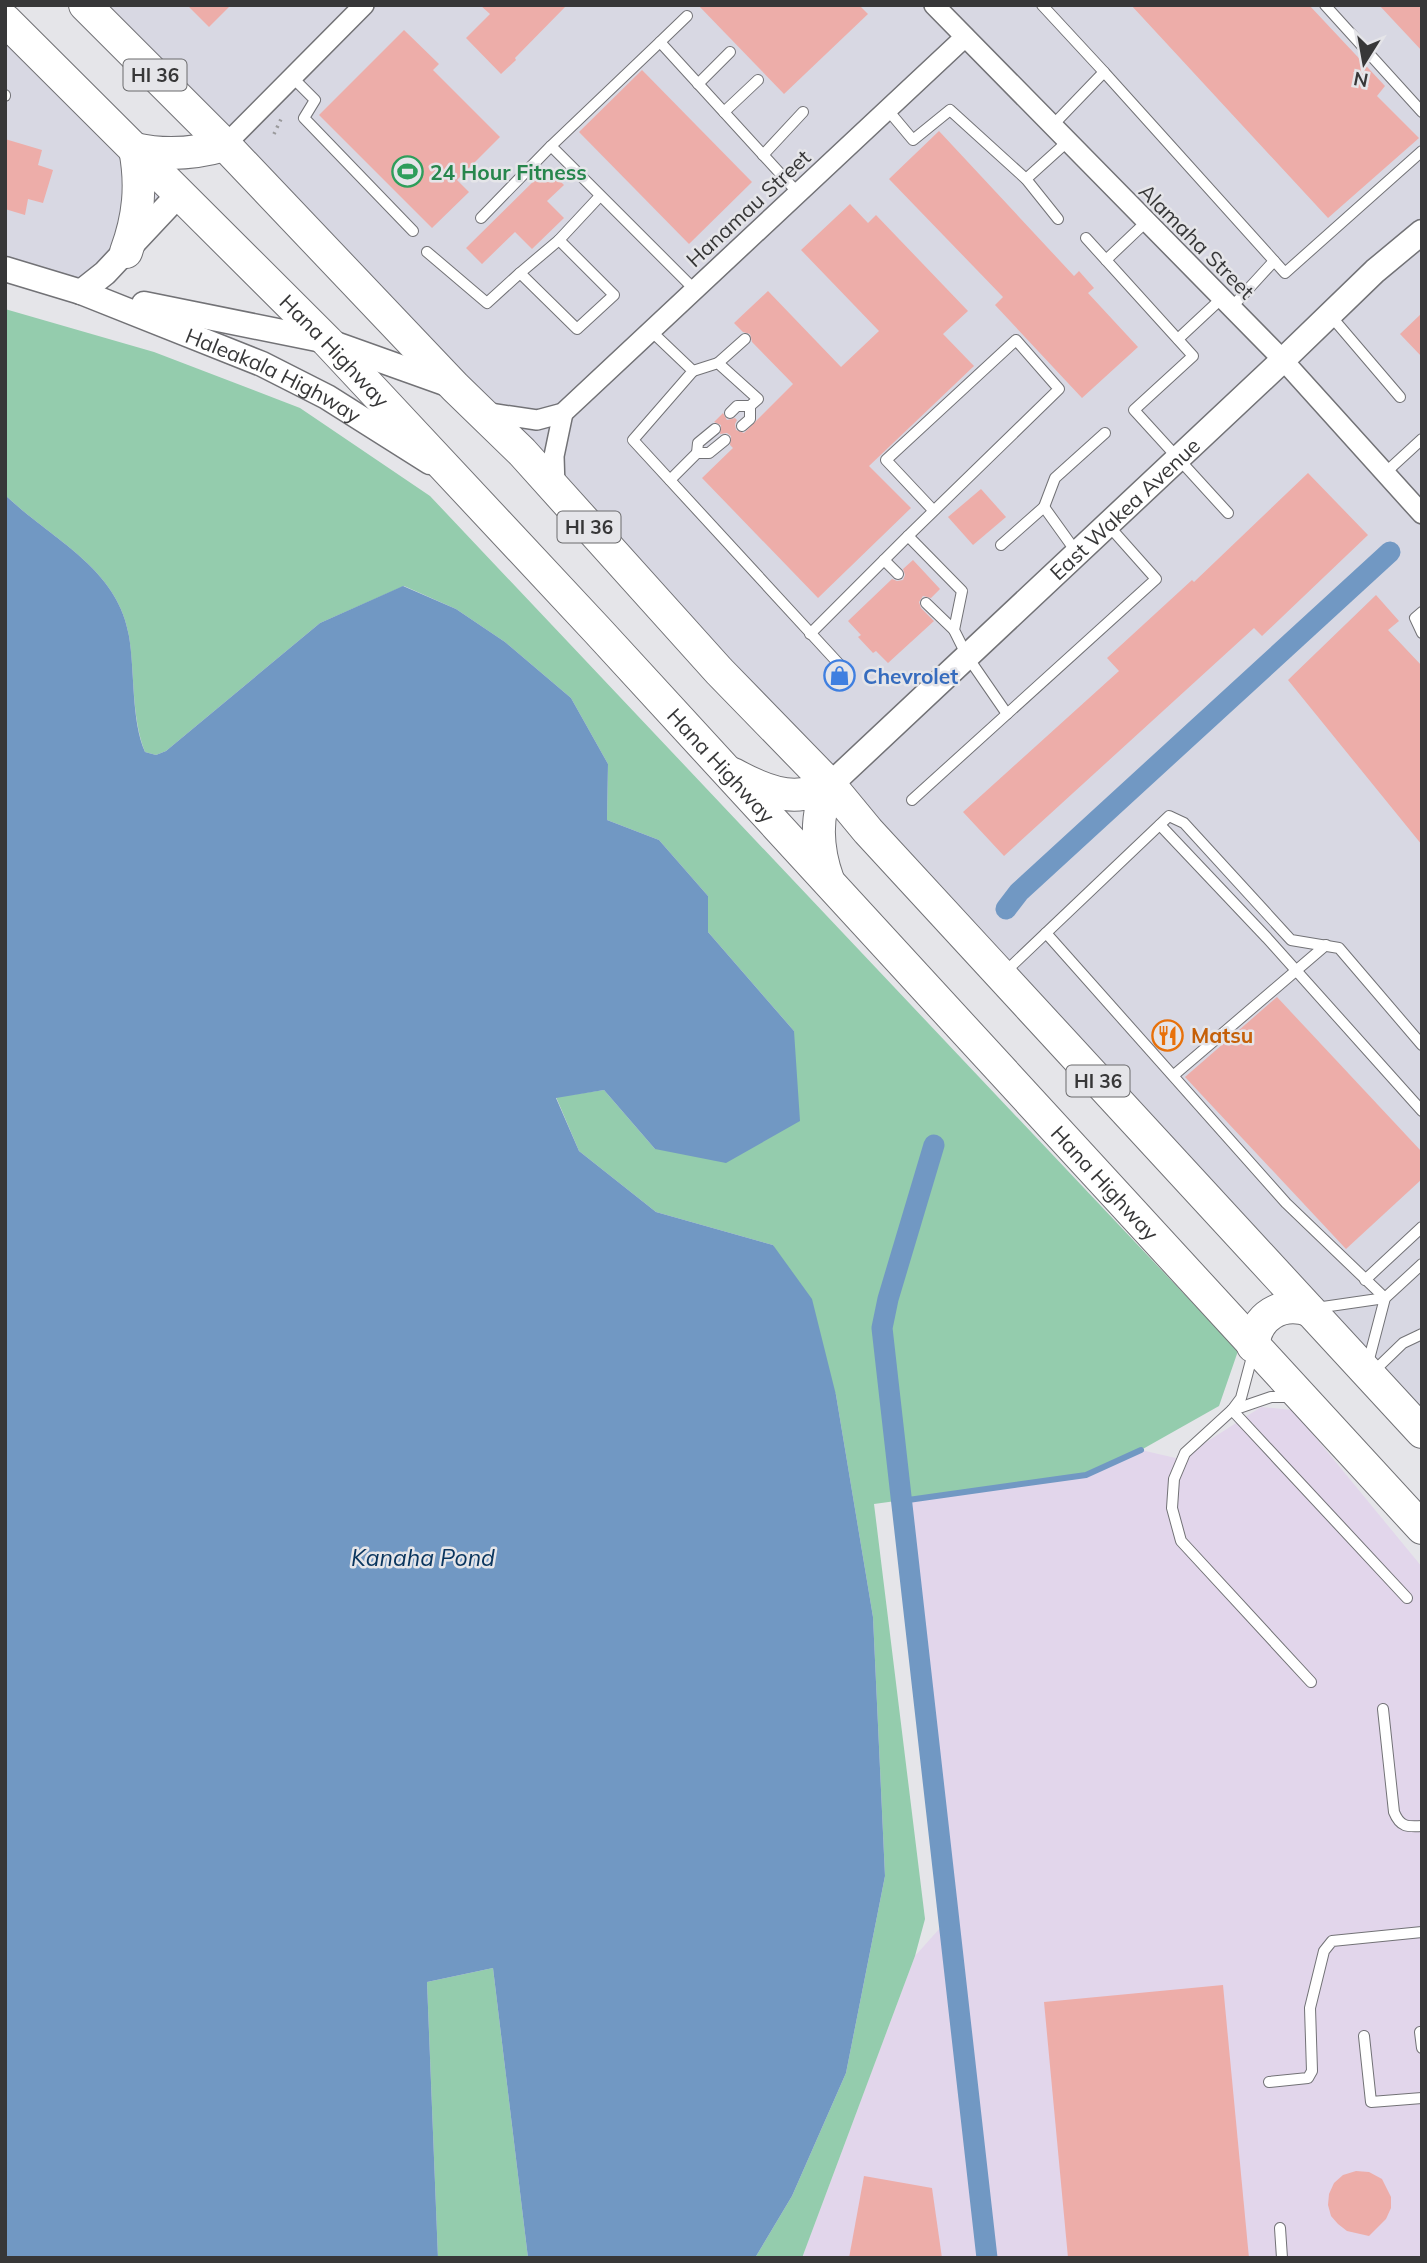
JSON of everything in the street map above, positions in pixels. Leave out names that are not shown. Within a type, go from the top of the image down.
[{"type":"main road","name":"HI 36","points":[[85,5],[225,145],[555,490],[719,671],[830,785],[868,831],[1422,1432]]},
{"type":"main road","name":"Hana Highway","points":[[5,20],[327,341],[455,477],[1422,1528]]},
{"type":"main road","points":[[126,252],[139,201],[135,149],[180,154],[225,145]]},
{"type":"main road","points":[[180,193],[225,145]]},
{"type":"main road","name":"HI 36","points":[[721,765],[751,783],[785,793],[803,794],[830,785]]},
{"type":"main road","name":"HI 36","points":[[830,785],[823,796],[819,826],[821,856],[830,884]]},
{"type":"main road","points":[[1253,1346],[1258,1328],[1273,1311],[1291,1306],[1309,1310]]},
{"type":"street","points":[[225,145],[364,5]]},
{"type":"street","name":"Alamaha Street","points":[[934,5],[1283,360],[1422,514]]},
{"type":"street","name":"Hanamau Street","points":[[563,413],[965,37]]},
{"type":"street","points":[[81,292],[126,252],[180,193]]},
{"type":"street","name":"East Wakea Avenue","points":[[830,785],[1375,271],[1422,232]]},
{"type":"street","name":"Haleakala Highway","points":[[5,269],[81,292],[262,364],[327,397],[455,477]]},
{"type":"street","name":"Haleakala Highway","points":[[81,292],[327,341],[455,387]]},
{"type":"street","points":[[480,411],[537,420],[563,413],[554,456],[555,490]]},
{"type":"lane","points":[[1042,5],[1284,273],[1422,151]]},
{"type":"lane","points":[[1325,5],[1422,112]]},
{"type":"lane","points":[[481,218],[551,146],[687,16]]},
{"type":"lane","points":[[660,42],[797,193]]},
{"type":"lane","points":[[698,84],[730,52]]},
{"type":"lane","points":[[1052,126],[1104,72]]},
{"type":"lane","points":[[292,77],[315,100],[304,118],[413,231]]},
{"type":"lane","points":[[724,112],[758,80]]},
{"type":"lane","points":[[887,109],[913,141],[950,110],[1026,179],[1058,219]]},
{"type":"lane","points":[[763,155],[803,112]]},
{"type":"lane","points":[[1026,179],[1067,142]]},
{"type":"lane","points":[[551,146],[695,290]]},
{"type":"lane","points":[[427,252],[487,303],[559,240],[600,195]]},
{"type":"lane","points":[[1106,260],[1146,222]]},
{"type":"lane","points":[[1086,238],[1193,356],[1134,411],[1228,513]]},
{"type":"lane","points":[[520,273],[577,329],[614,295],[559,240]]},
{"type":"lane","points":[[1178,339],[1226,303],[1274,261]]},
{"type":"lane","points":[[1330,315],[1400,397]]},
{"type":"lane","points":[[651,331],[693,371]]},
{"type":"lane","points":[[745,339],[718,363],[693,371],[633,440],[839,664]]},
{"type":"lane","points":[[810,634],[933,510],[1059,389],[1016,340],[886,460],[933,510]]},
{"type":"lane","points":[[718,363],[758,399],[750,406],[737,406],[730,413]]},
{"type":"lane","points":[[743,426],[750,419],[750,406]]},
{"type":"lane","points":[[670,480],[697,453],[698,443],[715,429]]},
{"type":"lane","points":[[1001,545],[1044,507],[1055,478],[1105,433]]},
{"type":"lane","points":[[1385,473],[1422,439]]},
{"type":"lane","points":[[697,453],[709,453],[725,440]]},
{"type":"lane","points":[[1044,507],[1077,553]]},
{"type":"lane","points":[[912,800],[1156,579],[1108,524]]},
{"type":"lane","points":[[908,537],[962,591],[954,630]]},
{"type":"lane","points":[[884,560],[898,574]]},
{"type":"lane","points":[[926,603],[954,630],[967,656],[1007,714]]},
{"type":"lane","points":[[1422,611],[1415,618],[1422,634]]},
{"type":"lane","points":[[1001,976],[1169,816],[1184,823],[1291,940],[1339,948],[1422,1045]]},
{"type":"lane","points":[[1160,824],[1422,1111]]},
{"type":"lane","points":[[1046,933],[1286,1203],[1385,1298]]},
{"type":"lane","points":[[1174,1075],[1326,945]]},
{"type":"lane","points":[[1365,1280],[1422,1227]]},
{"type":"lane","points":[[1309,1310],[1385,1298],[1422,1264]]},
{"type":"lane","points":[[1368,1373],[1385,1298]]},
{"type":"lane","points":[[1368,1373],[1403,1343],[1422,1334]]},
{"type":"lane","points":[[1253,1346],[1241,1398],[1232,1410],[1185,1452],[1174,1479],[1172,1508],[1181,1541],[1311,1682]]},
{"type":"lane","points":[[1232,1410],[1271,1397],[1288,1396],[1304,1400]]},
{"type":"lane","points":[[1232,1410],[1407,1598]]},
{"type":"lane","points":[[1383,1709],[1394,1812],[1398,1822],[1406,1827],[1422,1825]]},
{"type":"lane","points":[[1269,2082],[1308,2078],[1312,2071],[1310,2008],[1324,1951],[1332,1941],[1422,1932]]},
{"type":"lane","points":[[1420,2032],[1422,2048]]},
{"type":"lane","points":[[1364,2036],[1371,2102],[1422,2098]]},
{"type":"lane","points":[[1280,2228],[1282,2258]]},
{"type":"path","points":[[274,134],[283,115]]},
{"type":"shaded area","points":[[85,5],[1422,5],[1422,1433]]},
{"type":"shaded area","points":[[5,20],[180,193],[95,281],[5,269]]},
{"type":"shaded area","points":[[1261,1407],[1293,1410],[1422,1567],[1422,2258],[802,2258],[915,1956],[949,1918],[901,1501],[1086,1475],[1141,1450],[1180,1459]]},
{"type":"green space","points":[[5,309],[154,352],[300,408],[430,496],[1238,1351],[1219,1406],[1141,1450],[1086,1475],[874,1504],[925,1919],[915,1956],[802,2258],[755,2258],[792,2196],[846,2073],[885,1876],[873,1617],[836,1395],[773,1245],[656,1212],[579,1151],[556,1097],[604,1090],[655,1149],[794,1031],[708,932],[708,896],[659,840],[607,820],[608,764],[571,698],[505,642],[456,609],[404,586],[320,623],[166,751],[156,755],[145,752],[137,724],[129,636],[122,612],[111,591],[80,556],[5,495]]},
{"type":"green space","points":[[493,1968],[528,2258],[438,2258],[427,1982]]},
{"type":"water","name":"Kanaha Pond","points":[[5,495],[80,556],[111,591],[122,612],[129,636],[135,711],[145,752],[156,755],[166,751],[320,623],[403,586],[456,609],[505,642],[571,698],[608,764],[607,820],[659,840],[708,896],[708,932],[794,1031],[800,1121],[726,1163],[655,1149],[604,1090],[556,1098],[579,1151],[656,1212],[773,1245],[812,1299],[836,1395],[873,1617],[885,1876],[846,2073],[792,2196],[755,2258],[528,2258],[493,1968],[427,1982],[438,2258],[5,2258]]},
{"type":"building","points":[[187,5],[231,5],[209,27]]},
{"type":"building","points":[[480,5],[567,5],[501,74],[466,38],[490,14]]},
{"type":"building","points":[[698,5],[859,5],[868,14],[784,94]]},
{"type":"building","points":[[1131,5],[1309,5],[1385,86],[1377,96],[1419,138],[1328,218]]},
{"type":"building","points":[[1379,5],[1422,5],[1422,51]]},
{"type":"building","points":[[404,30],[439,64],[433,70],[500,137],[457,180],[469,192],[432,228],[319,115]]},
{"type":"building","points":[[642,70],[752,182],[689,244],[579,132]]},
{"type":"building","points":[[939,131],[1074,276],[1079,271],[1094,288],[1088,293],[1138,347],[1082,398],[995,305],[1003,297],[889,179]]},
{"type":"building","points":[[5,139],[42,150],[38,165],[53,170],[43,203],[28,199],[25,215],[5,209]]},
{"type":"building","points":[[547,168],[564,185],[547,201],[564,218],[532,249],[515,232],[482,264],[466,248]]},
{"type":"building","points":[[850,204],[868,223],[876,215],[968,311],[943,334],[974,366],[869,466],[911,508],[818,598],[702,478],[733,448],[730,445],[731,436],[727,433],[720,434],[721,425],[714,422],[723,413],[727,420],[735,418],[736,430],[744,433],[793,384],[752,342],[750,334],[743,332],[734,323],[768,291],[841,367],[879,331],[801,250]]},
{"type":"building","points":[[1422,313],[1422,357],[1400,334]]},
{"type":"building","points":[[1308,473],[1368,535],[1262,636],[1254,628],[1004,856],[963,812],[1119,671],[1107,658],[1192,580],[1194,582]]},
{"type":"building","points":[[981,489],[1006,517],[973,545],[948,517]]},
{"type":"building","points":[[913,560],[940,589],[931,598],[923,596],[919,602],[921,608],[934,621],[888,663],[876,651],[873,653],[848,621],[892,579],[903,580],[903,569]]},
{"type":"building","points":[[1376,595],[1399,621],[1388,630],[1422,666],[1422,845],[1288,680]]},
{"type":"building","points":[[1277,997],[1422,1152],[1422,1179],[1346,1249],[1185,1077]]},
{"type":"building","points":[[1223,1985],[1249,2258],[1068,2258],[1044,2002]]},
{"type":"building","points":[[1356,2171],[1369,2172],[1382,2179],[1391,2197],[1391,2208],[1386,2219],[1369,2236],[1347,2231],[1331,2216],[1328,2205],[1334,2183],[1343,2175]]},
{"type":"building","points":[[864,2176],[932,2188],[942,2258],[849,2258]]},
{"type":"waterway","points":[[1006,909],[1019,892],[1390,552]]},
{"type":"waterway","points":[[934,1145],[888,1299],[882,1328],[987,2258]]},
{"type":"waterway","points":[[901,1501],[1086,1475],[1141,1450]]},
{"type":"place","name":"24 Hour Fitness","points":[[407,172]]},
{"type":"place","name":"Chevrolet","points":[[840,676]]},
{"type":"place","name":"Matsu","points":[[1168,1035]]}]
